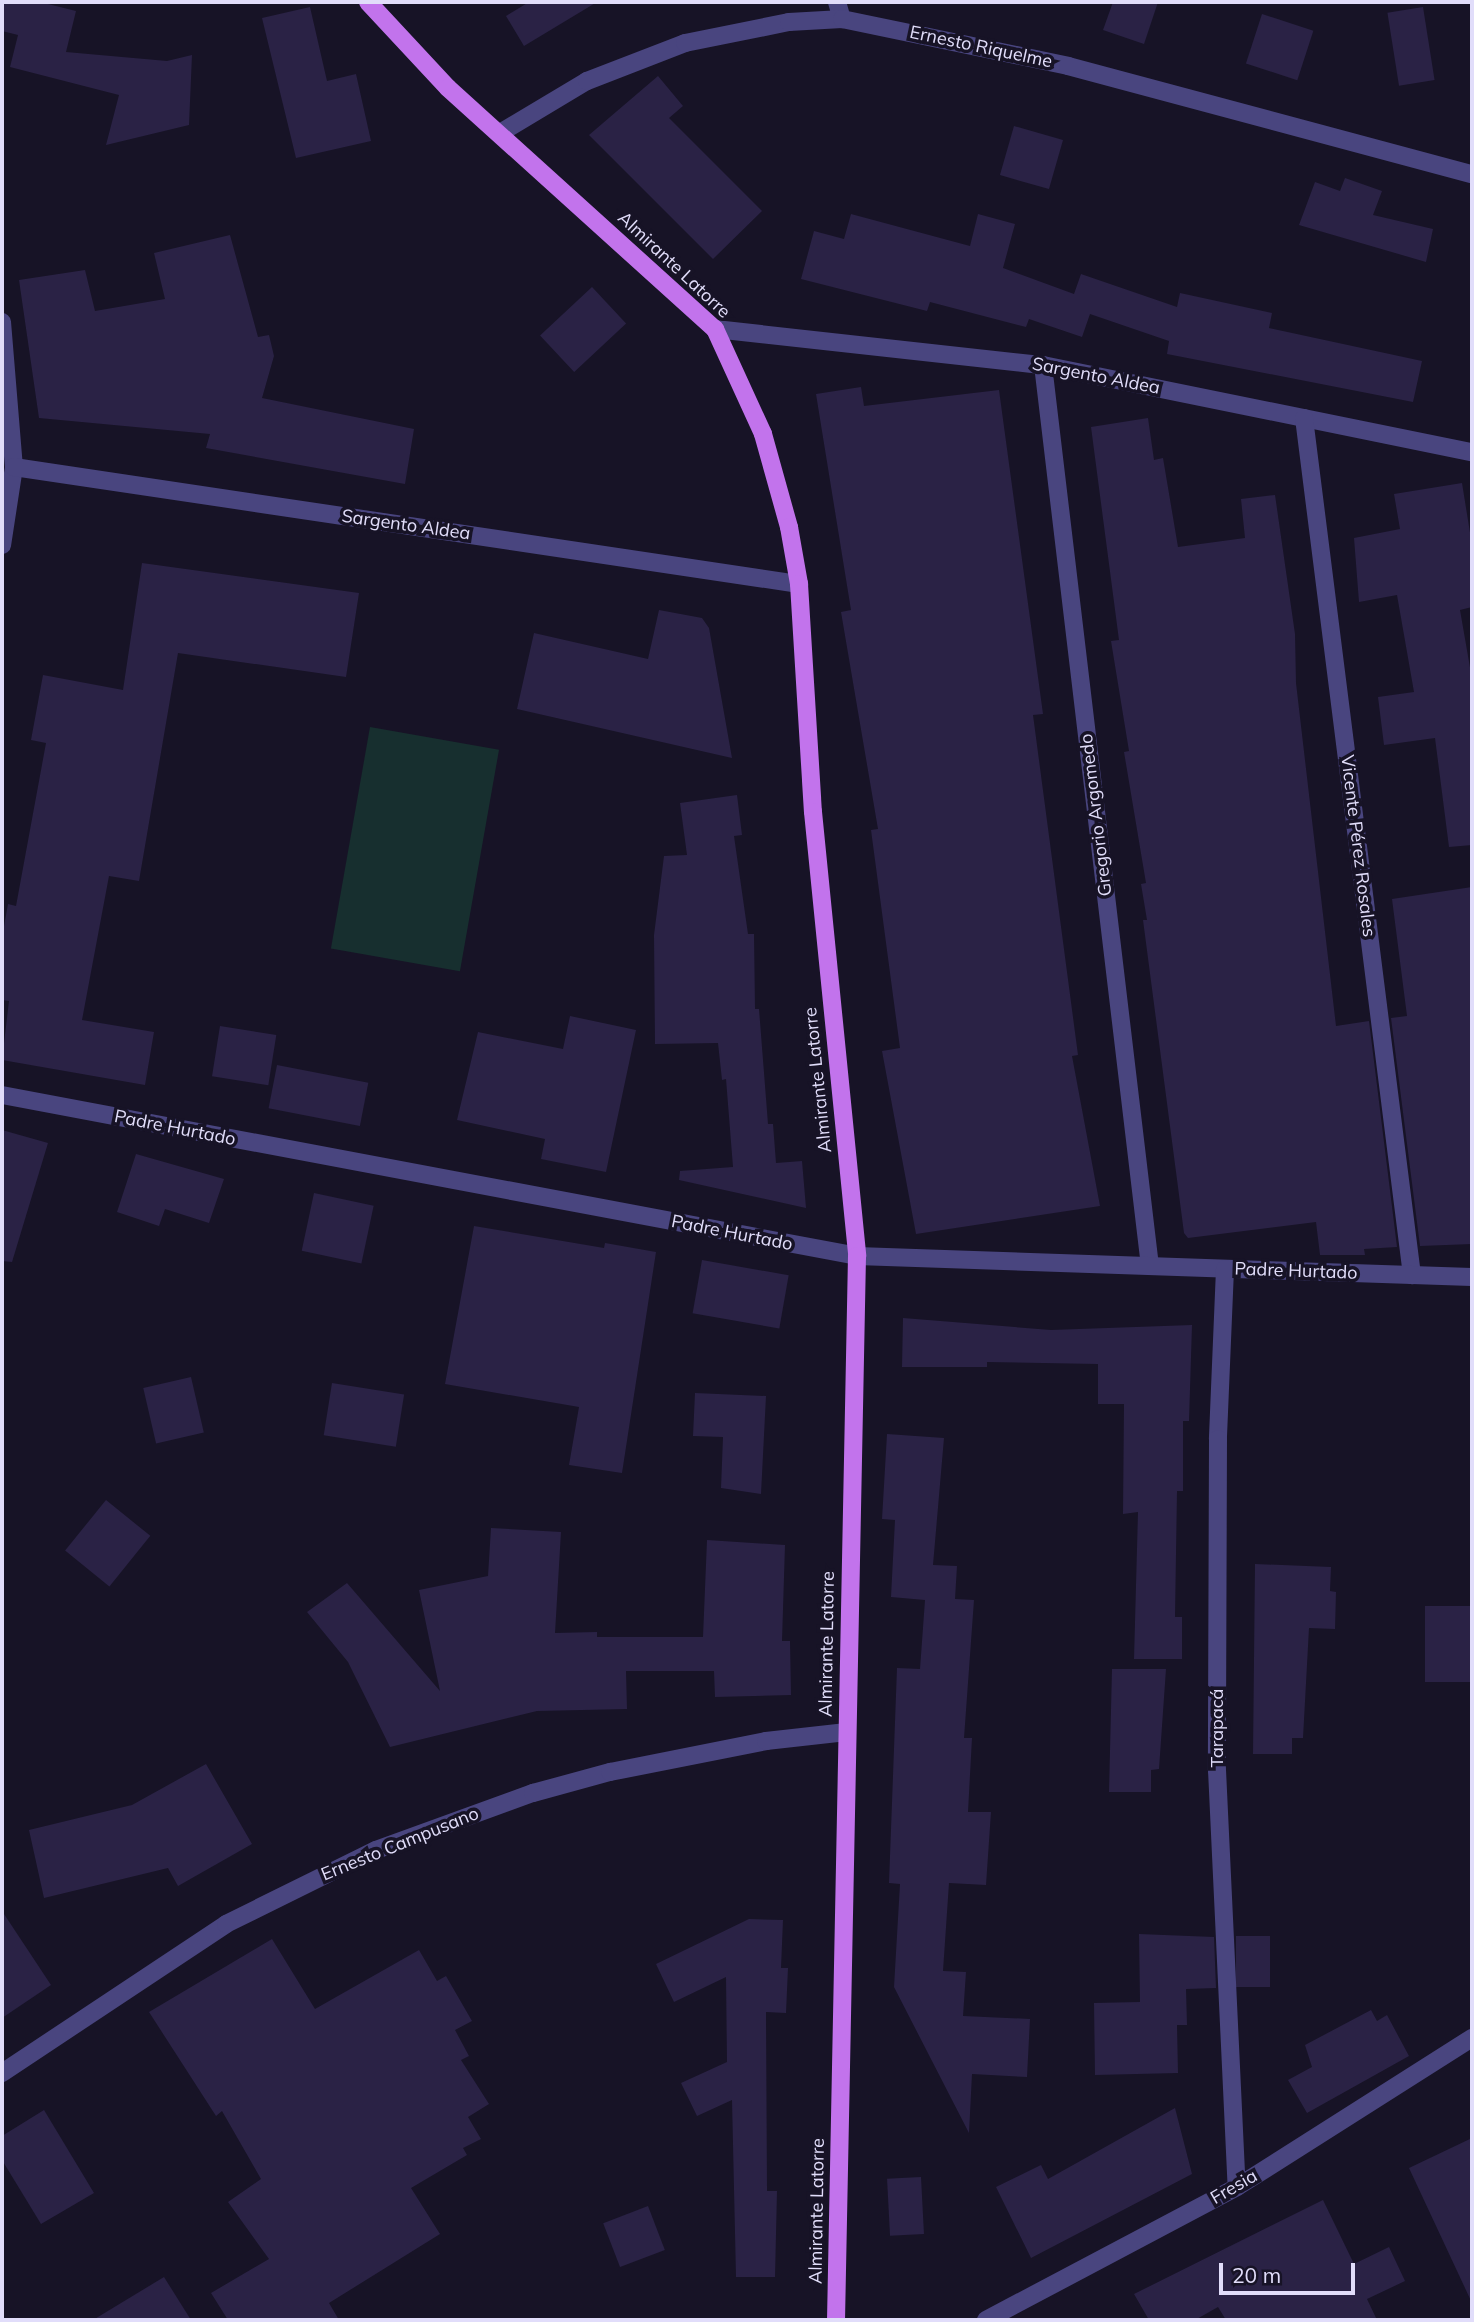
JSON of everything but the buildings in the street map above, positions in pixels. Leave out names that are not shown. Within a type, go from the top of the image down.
[{"type":"main road","name":"Almirante Latorre","points":[[368,2],[448,88],[715,329],[749,398],[776,470],[799,584],[813,812],[857,1256],[836,2320]]},
{"type":"street","name":"Ernesto Riquelme","points":[[500,133],[587,81],[685,43],[839,10],[1068,66],[1472,174]]},
{"type":"street","points":[[2,322],[14,467],[2,545]]},
{"type":"street","name":"Sargento Aldea","points":[[715,329],[1043,365],[1472,452]]},
{"type":"street","name":"Gregorio Argomedo","points":[[1043,365],[1150,1266]]},
{"type":"street","name":"Vicente Pérez Rosales","points":[[1304,418],[1412,1275]]},
{"type":"street","name":"Sargento Aldea","points":[[14,467],[799,584]]},
{"type":"street","name":"Padre Hurtado","points":[[2,1095],[857,1256],[1472,1277]]},
{"type":"street","name":"Tarapacá","points":[[1225,1269],[1218,1467],[1217,1770],[1237,2187]]},
{"type":"street","name":"Ernesto Campusano","points":[[2,2073],[226,1924],[376,1850],[533,1793],[610,1772],[766,1741],[846,1732]]},
{"type":"street","name":"Fresia","points":[[986,2320],[1237,2187],[1472,2038]]},
{"type":"green space","points":[[370,727],[499,750],[460,971],[331,949]]}]
